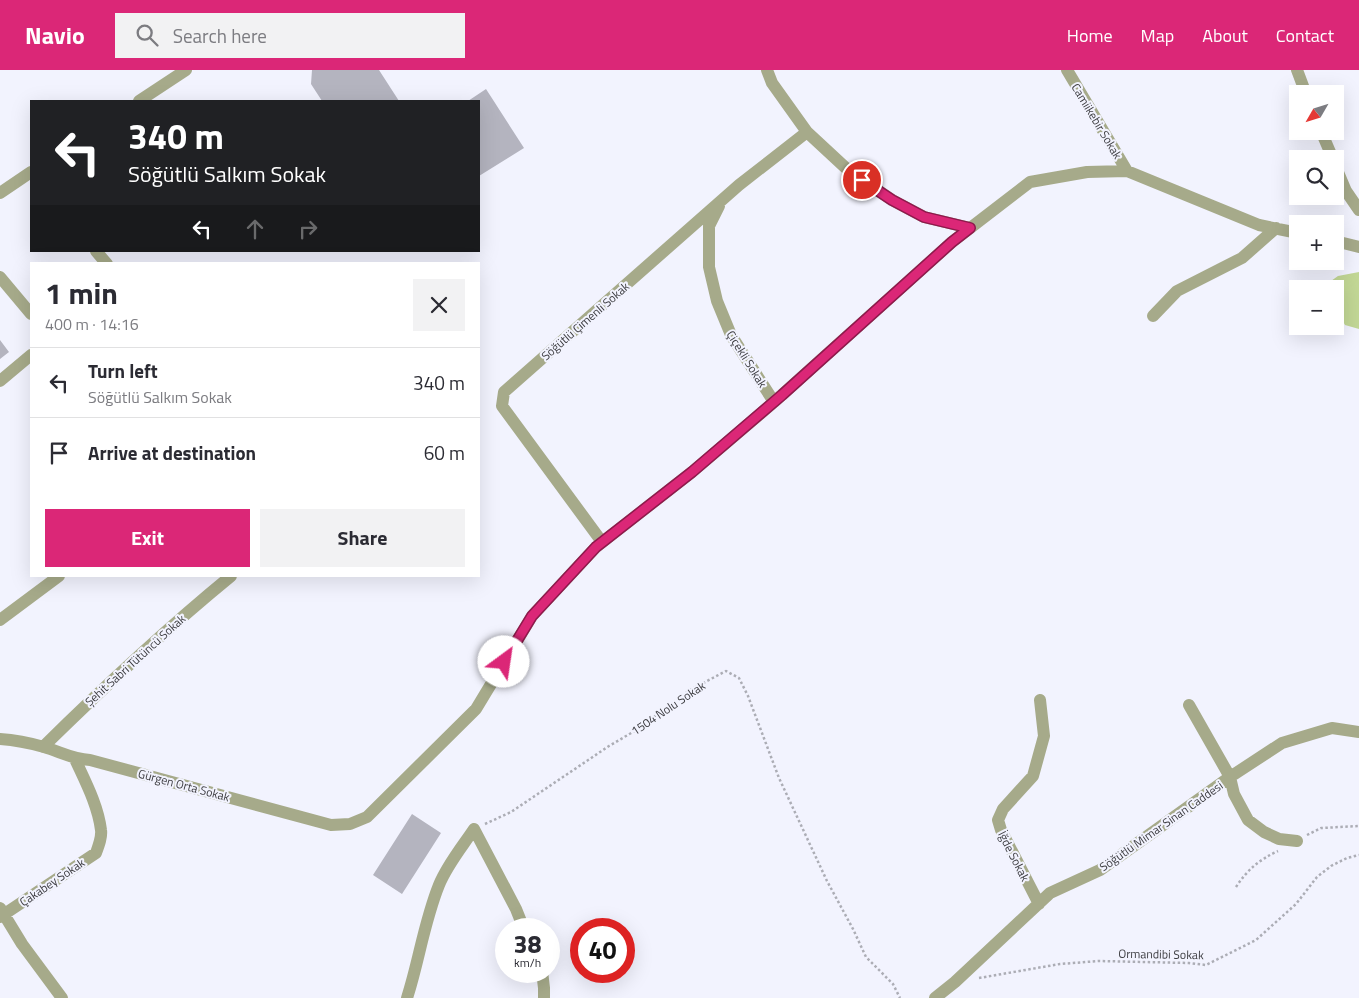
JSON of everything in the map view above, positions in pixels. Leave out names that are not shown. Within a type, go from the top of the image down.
[{"type":"street","points":[[141,100],[186,70]]},
{"type":"street","points":[[767,70],[772,83],[807,132],[848,170],[892,200],[924,217],[970,228]]},
{"type":"street","name":"Camiikebir Sokak","points":[[1067,70],[1127,171]]},
{"type":"street","points":[[1296,70],[1302,85]]},
{"type":"street","name":"Söğütlü Çimenli Sokak","points":[[602,542],[502,406],[504,392],[721,200],[807,132]]},
{"type":"street","points":[[602,542],[692,472],[774,402],[952,242],[1030,182],[1087,172],[1127,171],[1259,224],[1289,231]]},
{"type":"street","points":[[0,193],[30,173]]},
{"type":"street","points":[[1344,186],[1359,210]]},
{"type":"street","name":"Çiçekli Sokak","points":[[721,200],[709,226],[709,267],[717,301],[730,335],[774,402]]},
{"type":"street","points":[[1153,316],[1177,291],[1242,258],[1276,228]]},
{"type":"street","points":[[1344,244],[1359,247]]},
{"type":"street","points":[[97,252],[105,262]]},
{"type":"street","points":[[0,277],[30,313]]},
{"type":"street","points":[[0,381],[30,356]]},
{"type":"street","name":"Gürgen Orta Sokak","points":[[0,739],[16,740],[76,759],[90,760],[331,824],[350,824],[367,817],[476,709],[532,616],[602,542]]},
{"type":"street","points":[[0,620],[58,577]]},
{"type":"street","name":"Şehit Sabri Tütüncü Sokak","points":[[43,747],[106,685],[193,607],[230,577]]},
{"type":"street","name":"İğde Sokak","points":[[1039,904],[1001,830],[998,820],[1003,809],[1033,776],[1044,736],[1040,700]]},
{"type":"street","points":[[1189,705],[1230,777],[1234,794],[1248,820],[1264,832],[1279,839],[1297,841]]},
{"type":"street","name":"Söğütlü Mimar Sinan Caddesi","points":[[935,998],[955,982],[1050,893],[1100,870],[1230,777],[1282,743],[1332,728],[1359,732]]},
{"type":"street","name":"Çakabey Sokak","points":[[1,914],[96,853],[102,831],[92,798],[76,759]]},
{"type":"street","points":[[407,998],[439,883],[474,829],[520,918]]},
{"type":"street","points":[[1,914],[62,998]]},
{"type":"street","points":[[543,983],[544,998]]},
{"type":"path","name":"1504 Nolu Sokak","points":[[474,829],[511,812],[609,746],[638,729],[690,690],[726,671],[739,678],[748,696],[779,778],[827,881],[866,957],[893,984],[900,998]]},
{"type":"path","name":"Ormandibi Sokak","points":[[955,982],[1043,967],[1086,962],[1136,961],[1206,965],[1256,940],[1296,904],[1317,877],[1331,866],[1347,858],[1359,855]]},
{"type":"green space","points":[[1359,272],[1359,329],[1344,323],[1344,280],[1332,280],[1338,276]]},
{"type":"building","points":[[312,70],[379,70],[398,100],[321,100],[311,84]]},
{"type":"building","points":[[486,89],[524,148],[480,175],[480,100],[470,100]]},
{"type":"building","points":[[0,340],[9,352],[0,359]]},
{"type":"building","points":[[412,814],[441,833],[402,894],[373,875]]},
{"type":"route","points":[[504,662],[532,616],[596,547],[692,472],[747,426],[970,228],[924,217],[892,200],[862,180]]}]
